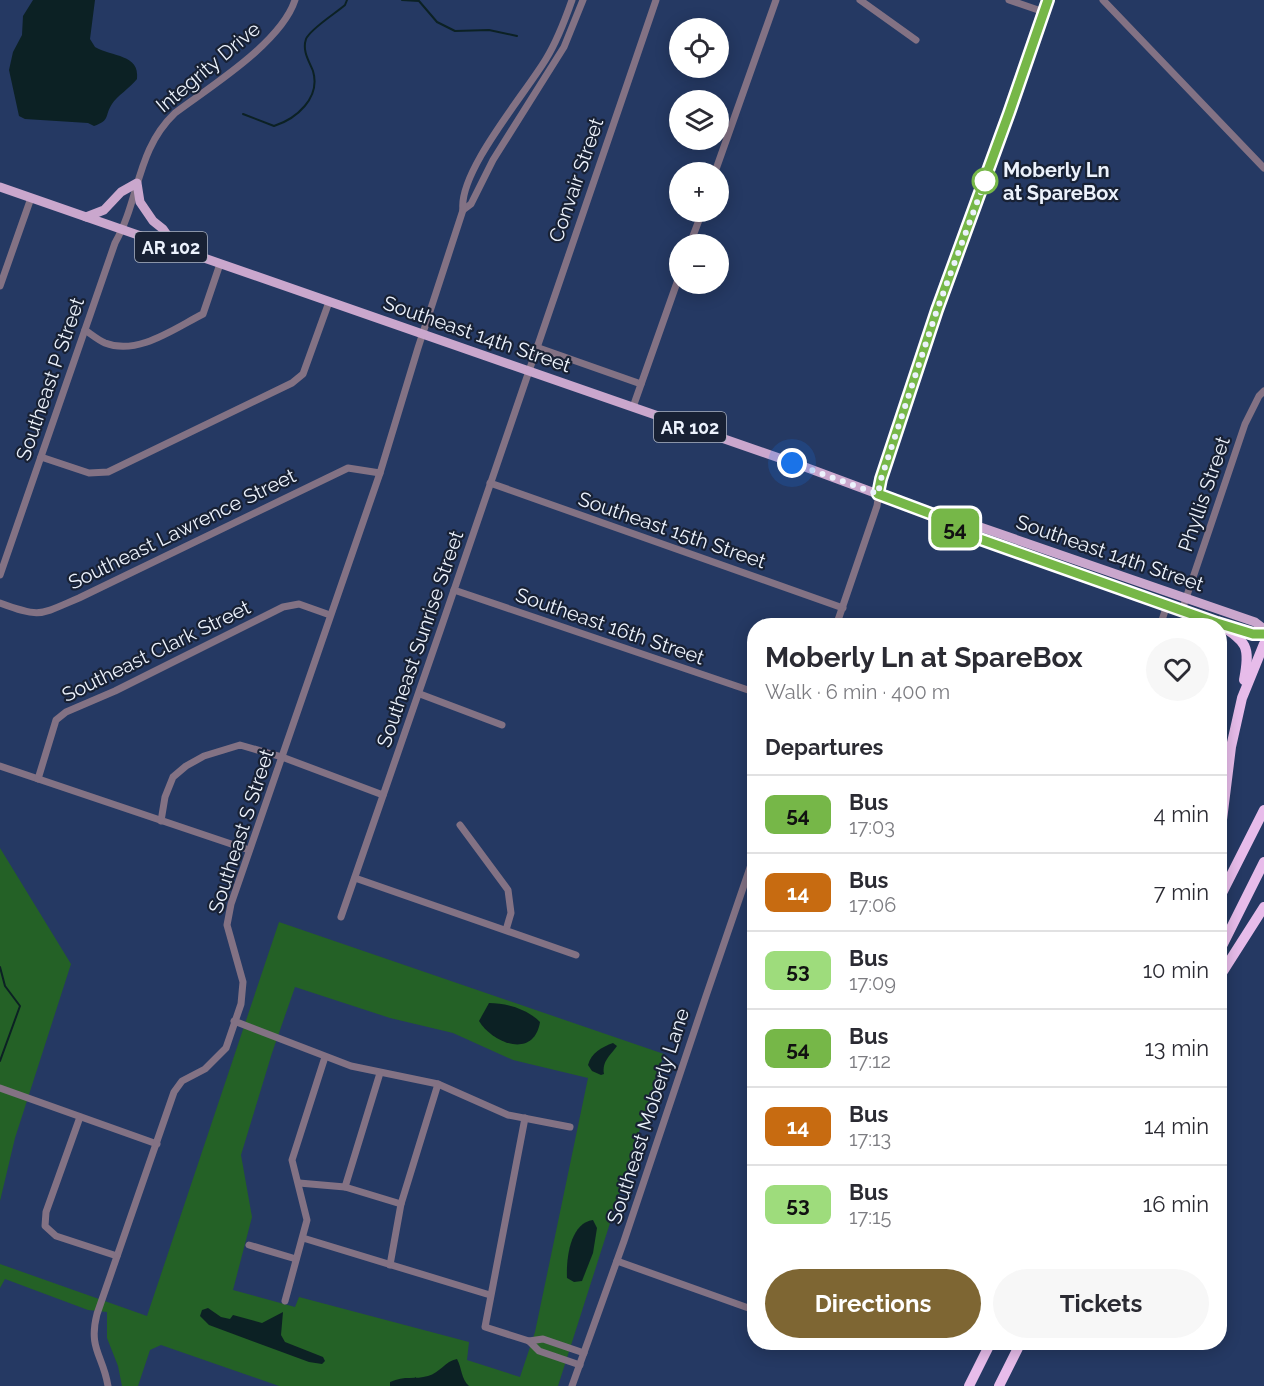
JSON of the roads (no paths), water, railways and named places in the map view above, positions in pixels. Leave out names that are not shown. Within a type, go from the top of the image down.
[{"type":"highway","points":[[1227,630],[1238,637],[1246,647],[1248,660],[1227,779]]},
{"type":"highway","points":[[1242,698],[1264,644]]},
{"type":"highway","points":[[1227,883],[1264,810]]},
{"type":"highway","points":[[1227,936],[1264,862]]},
{"type":"highway","points":[[1227,965],[1264,907]]},
{"type":"highway","points":[[969,1386],[987,1350]]},
{"type":"highway","points":[[999,1386],[1017,1350]]},
{"type":"main road","points":[[86,217],[104,210],[121,192],[137,183],[140,202],[177,249]]},
{"type":"main road","name":"Southeast 14th Street","points":[[0,187],[633,407],[942,518],[957,519],[1255,622],[1264,632]]},
{"type":"main road","name":"Southeast 14th Street","points":[[942,518],[960,532],[1204,618]]},
{"type":"main road","name":"Southeast 14th Street","points":[[1227,626],[1253,634],[1264,632]]},
{"type":"street","name":"Integrity Drive","points":[[123,230],[150,144],[165,123],[267,43],[281,27],[295,0]]},
{"type":"street","points":[[572,0],[546,58],[476,165],[462,201],[464,210],[471,204],[493,160],[564,47],[583,0]]},
{"type":"street","name":"Convair Street","points":[[528,371],[656,0]]},
{"type":"street","points":[[719,162],[776,0]]},
{"type":"street","points":[[860,0],[916,40]]},
{"type":"street","points":[[1010,0],[1044,12]]},
{"type":"street","points":[[839,618],[877,506],[881,479],[913,380],[1048,0]]},
{"type":"street","points":[[1103,0],[1264,168]]},
{"type":"street","points":[[0,286],[31,198]]},
{"type":"street","name":"Southeast S Street","points":[[108,1386],[93,1335],[96,1314],[174,1092],[182,1081],[205,1069],[226,1048],[241,1004],[243,982],[226,925],[231,904],[380,473],[464,210]]},
{"type":"street","name":"Southeast P Street","points":[[0,575],[115,243],[123,230]]},
{"type":"street","points":[[85,330],[104,343],[128,347],[164,334],[203,314],[220,264]]},
{"type":"street","points":[[633,407],[673,294]]},
{"type":"street","points":[[41,457],[89,473],[108,472],[292,383],[303,374],[329,302]]},
{"type":"street","points":[[536,347],[641,384]]},
{"type":"street","name":"Southeast Sunrise Street","points":[[341,917],[420,694],[528,371]]},
{"type":"street","name":"Phyllis Street","points":[[1182,610],[1245,424],[1264,390]]},
{"type":"street","name":"Southeast Lawrence Street","points":[[0,603],[29,614],[43,614],[348,468],[380,473]]},
{"type":"street","name":"Southeast 15th Street","points":[[490,483],[843,608]]},
{"type":"street","name":"Southeast 16th Street","points":[[454,590],[747,690]]},
{"type":"street","name":"Southeast Clark Street","points":[[38,779],[56,720],[66,712],[115,691],[283,608],[298,604],[330,615]]},
{"type":"street","points":[[1163,618],[1167,605]]},
{"type":"street","points":[[420,694],[502,725]]},
{"type":"street","points":[[161,821],[165,797],[173,777],[186,766],[204,756],[240,745],[383,795]]},
{"type":"street","points":[[0,766],[249,850]]},
{"type":"street","points":[[460,825],[508,890],[511,913],[506,930]]},
{"type":"street","points":[[355,878],[576,955]]},
{"type":"street","name":"Southeast Moberly Lane","points":[[572,1386],[747,883]]},
{"type":"street","points":[[234,1021],[351,1066],[438,1084],[507,1115],[570,1126]]},
{"type":"street","points":[[285,1301],[303,1238],[307,1214],[292,1161],[325,1057]]},
{"type":"street","points":[[345,1187],[380,1073]]},
{"type":"street","points":[[390,1265],[401,1204],[438,1084]]},
{"type":"street","points":[[0,1088],[157,1144]]},
{"type":"street","points":[[80,1117],[46,1212],[45,1226],[56,1236],[117,1256]]},
{"type":"street","points":[[525,1118],[485,1327],[529,1341],[543,1339],[584,1353]]},
{"type":"street","points":[[299,1183],[345,1187],[401,1204]]},
{"type":"street","points":[[303,1238],[490,1295]]},
{"type":"street","points":[[249,1245],[296,1259]]},
{"type":"street","points":[[617,1261],[747,1307]]},
{"type":"street","points":[[529,1341],[539,1351],[580,1365]]},
{"type":"waterway","points":[[243,114],[274,126],[298,113],[305,106],[315,81],[305,52],[306,39],[318,26],[345,5],[347,0]]},
{"type":"waterway","points":[[402,0],[419,1],[437,22],[455,31],[489,30],[517,36]]},
{"type":"waterway","points":[[0,967],[5,986],[20,1006],[0,1061]]},
{"type":"place","name":"Moberly Ln at SpareBox","points":[[985,181]]}]
